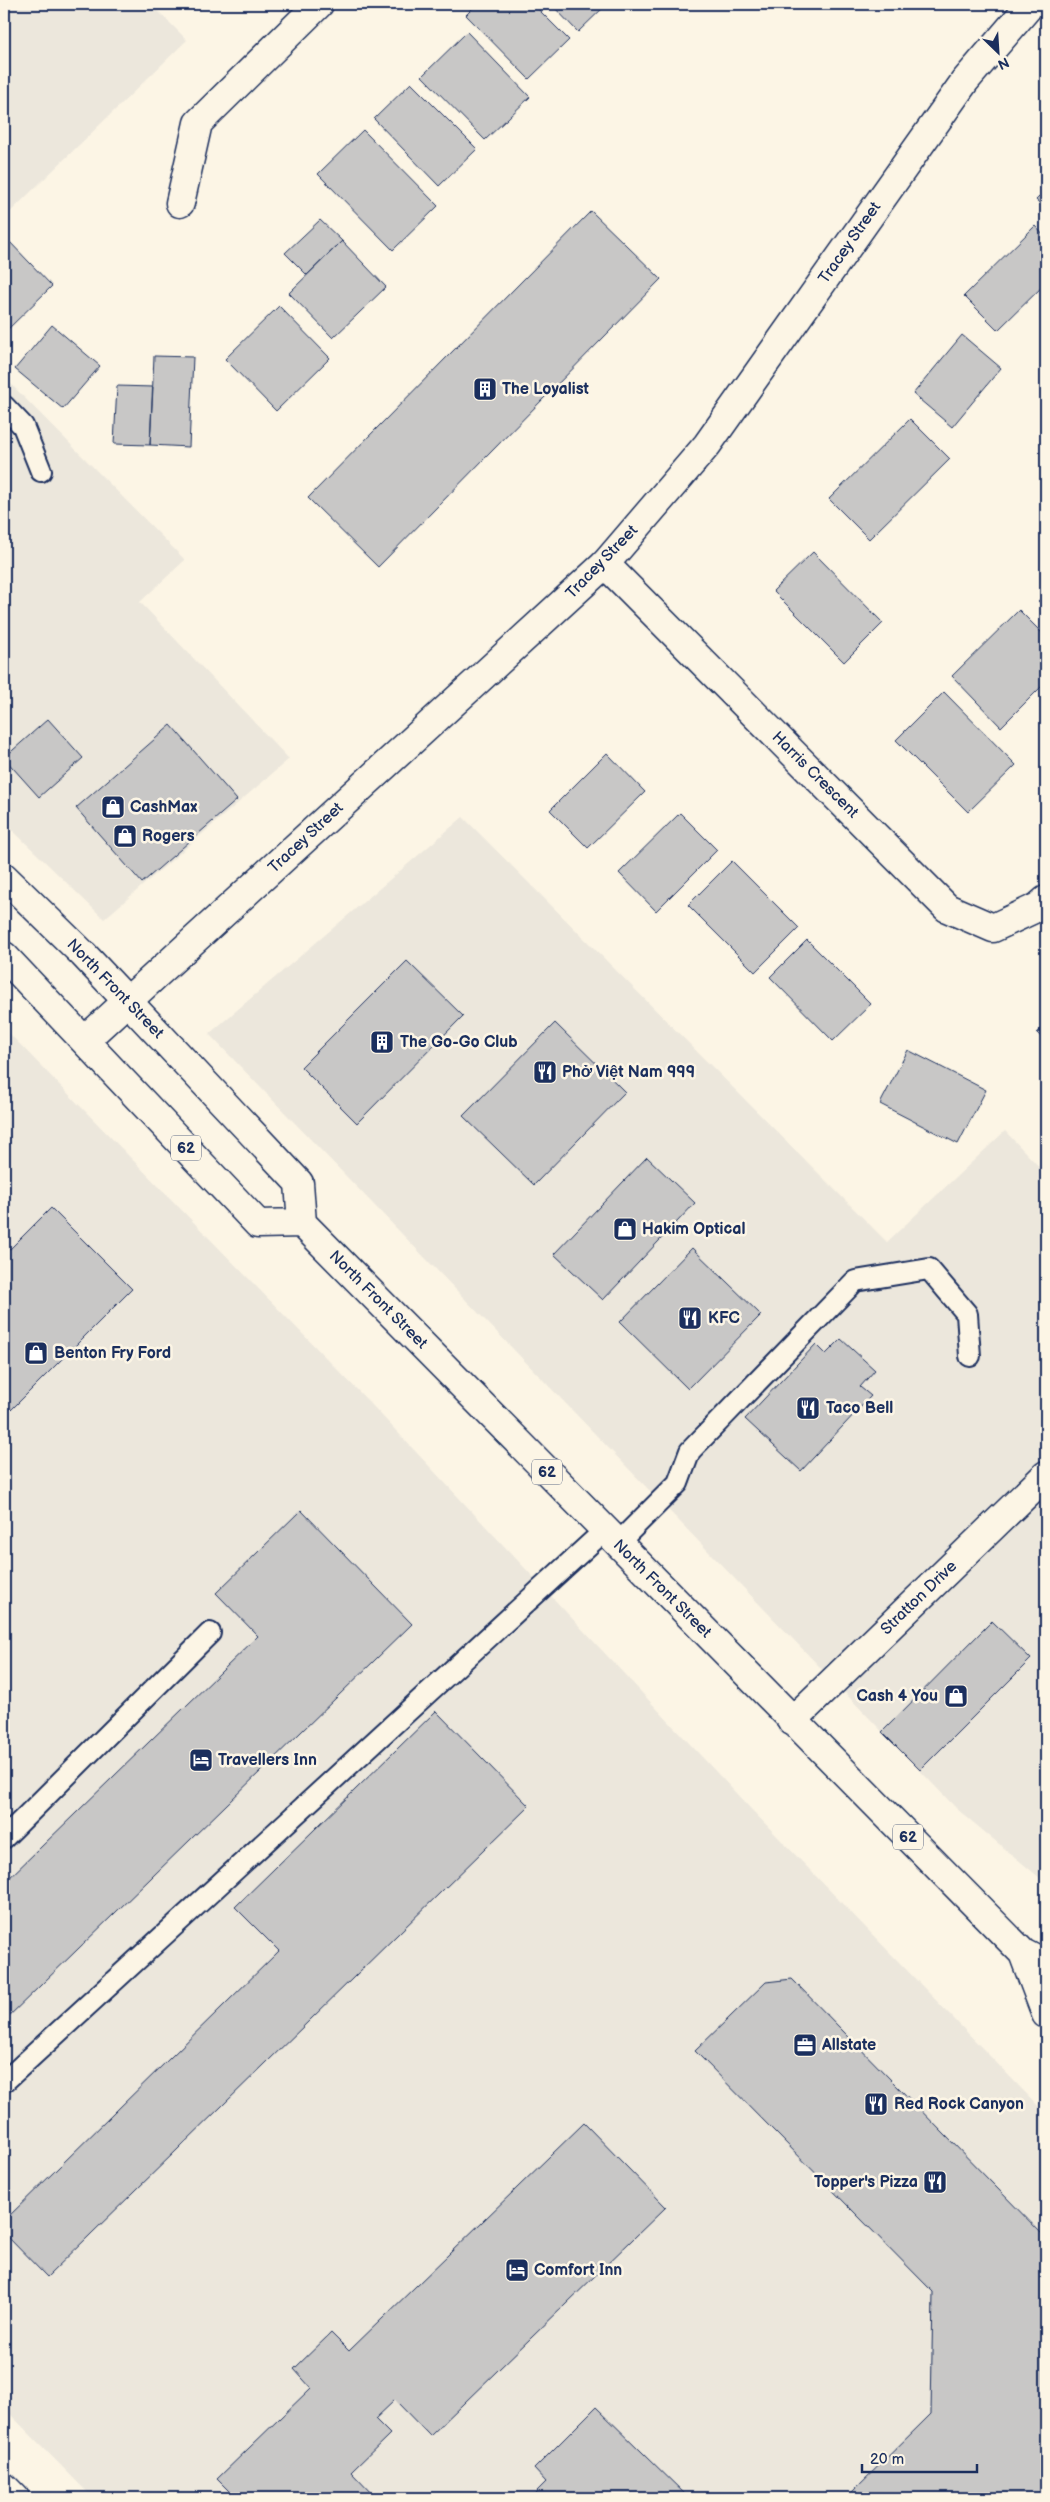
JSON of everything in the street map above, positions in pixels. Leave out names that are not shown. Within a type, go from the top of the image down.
[{"type":"street","points":[[180,203],[198,123],[319,4]]},
{"type":"street","name":"Tracey Street","points":[[85,1040],[606,564],[707,445],[965,81],[1030,4]]},
{"type":"street","name":"Harris Crescent","points":[[606,564],[947,908],[992,928],[1038,908],[1046,900]]},
{"type":"street","name":"North Front Street","points":[[4,877],[83,954],[299,1183],[302,1223],[792,1721],[1035,1959],[1046,2014]]},
{"type":"street","name":"62","points":[[4,956],[258,1224],[302,1223]]},
{"type":"street","name":"Stratton Drive","points":[[792,1721],[1046,1476]]},
{"type":"street","points":[[4,2487],[15,2498]]},
{"type":"lane","points":[[4,406],[23,426],[41,471]]},
{"type":"lane","points":[[4,2082],[611,1537],[678,1483],[690,1451],[856,1281],[929,1269],[967,1314],[970,1356]]},
{"type":"lane","points":[[4,1838],[210,1633]]},
{"type":"shaded area","points":[[4,4],[151,4],[187,40],[4,218]]},
{"type":"shaded area","points":[[4,377],[185,560],[140,602],[289,759],[104,919],[4,822]]},
{"type":"shaded area","points":[[463,817],[887,1242],[1005,1131],[1046,1174],[1046,1883],[957,1809],[209,1034]]},
{"type":"shaded area","points":[[4,1028],[370,1403],[749,1807],[1046,2114],[1046,2498],[93,2498],[4,2408]]},
{"type":"building","points":[[477,4],[533,4],[569,40],[529,79],[466,15]]},
{"type":"building","points":[[551,4],[607,4],[578,32]]},
{"type":"building","points":[[467,32],[530,97],[485,140],[422,76]]},
{"type":"building","points":[[411,83],[477,149],[439,186],[374,119]]},
{"type":"building","points":[[363,130],[438,206],[393,250],[318,174]]},
{"type":"building","points":[[1046,190],[1046,209],[1036,200]]},
{"type":"building","name":"The Loyalist","points":[[591,211],[661,279],[378,567],[308,498]]},
{"type":"building","points":[[320,220],[342,241],[307,275],[285,253]]},
{"type":"building","points":[[1035,226],[1046,238],[1046,283],[998,330],[964,296]]},
{"type":"building","points":[[8,240],[52,286],[4,333],[4,245]]},
{"type":"building","points":[[342,241],[386,287],[333,338],[289,293]]},
{"type":"building","points":[[279,306],[330,358],[276,411],[225,359]]},
{"type":"building","points":[[52,325],[100,366],[63,409],[15,369]]},
{"type":"building","points":[[962,335],[1001,368],[952,427],[913,394]]},
{"type":"building","points":[[154,356],[193,357],[189,447],[150,445]]},
{"type":"building","points":[[117,386],[153,387],[150,445],[114,444]]},
{"type":"building","points":[[910,419],[950,459],[869,539],[829,499]]},
{"type":"building","points":[[813,552],[883,623],[844,662],[773,591]]},
{"type":"building","points":[[1046,593],[1046,609],[1038,601]]},
{"type":"building","points":[[1019,610],[1046,637],[1046,682],[1001,727],[952,676]]},
{"type":"building","points":[[944,692],[1016,765],[968,812],[896,740]]},
{"type":"building","points":[[48,719],[83,758],[39,797],[4,758]]},
{"type":"building","points":[[171,725],[237,800],[142,883],[76,808]]},
{"type":"building","points":[[607,753],[645,792],[588,848],[550,810]]},
{"type":"building","points":[[680,813],[717,850],[656,911],[619,873]]},
{"type":"building","points":[[732,861],[799,928],[755,972],[688,905]]},
{"type":"building","points":[[807,940],[871,1004],[833,1041],[770,977]]},
{"type":"building","name":"The Go-Go Club","points":[[407,961],[463,1016],[357,1123],[301,1067]]},
{"type":"building","points":[[555,1023],[625,1092],[534,1185],[463,1116]]},
{"type":"building","points":[[1046,1025],[1046,1042],[1037,1033]]},
{"type":"building","points":[[908,1050],[986,1090],[958,1144],[880,1104]]},
{"type":"building","name":"Hakim Optical","points":[[647,1157],[695,1203],[603,1300],[554,1254]]},
{"type":"building","name":"Benton Fry Ford","points":[[51,1208],[132,1289],[4,1417],[4,1255]]},
{"type":"building","name":"KFC","points":[[692,1248],[761,1315],[688,1389],[620,1322]]},
{"type":"building","name":"Taco Bell","points":[[841,1339],[875,1370],[860,1387],[871,1396],[801,1471],[745,1419],[816,1344],[826,1354]]},
{"type":"building","name":"Travellers Inn","points":[[301,1510],[412,1624],[4,2021],[4,1883],[258,1636],[216,1593]]},
{"type":"building","name":"Cash 4 You","points":[[992,1621],[1031,1659],[920,1770],[882,1732]]},
{"type":"building","points":[[436,1711],[529,1806],[47,2277],[4,2233],[4,2221],[279,1951],[235,1907]]},
{"type":"building","points":[[792,1979],[1046,2238],[1046,2485],[1033,2498],[846,2498],[931,2414],[933,2292],[695,2051],[766,1982]]},
{"type":"building","name":"Comfort Inn","points":[[584,2123],[666,2207],[430,2436],[395,2400],[375,2419],[390,2434],[351,2472],[376,2498],[236,2498],[217,2479],[311,2388],[294,2369],[331,2333],[349,2351]]},
{"type":"building","points":[[596,2407],[689,2498],[530,2498],[546,2482],[534,2469]]},
{"type":"place","name":"The Loyalist","points":[[485,389]]},
{"type":"place","name":"CashMax","points":[[113,807]]},
{"type":"place","name":"Rogers","points":[[125,836]]},
{"type":"place","name":"The Go-Go Club","points":[[382,1042]]},
{"type":"place","name":"Phở Việt Nam 999","points":[[545,1072]]},
{"type":"place","name":"Hakim Optical","points":[[625,1229]]},
{"type":"place","name":"KFC","points":[[690,1318]]},
{"type":"place","name":"Benton Fry Ford","points":[[36,1353]]},
{"type":"place","name":"Taco Bell","points":[[808,1408]]},
{"type":"place","name":"Cash 4 You","points":[[956,1696]]},
{"type":"place","name":"Travellers Inn","points":[[201,1760]]},
{"type":"place","name":"Allstate","points":[[805,2045]]},
{"type":"place","name":"Red Rock Canyon","points":[[876,2104]]},
{"type":"place","name":"Topper's Pizza","points":[[935,2182]]},
{"type":"place","name":"Comfort Inn","points":[[517,2270]]}]
